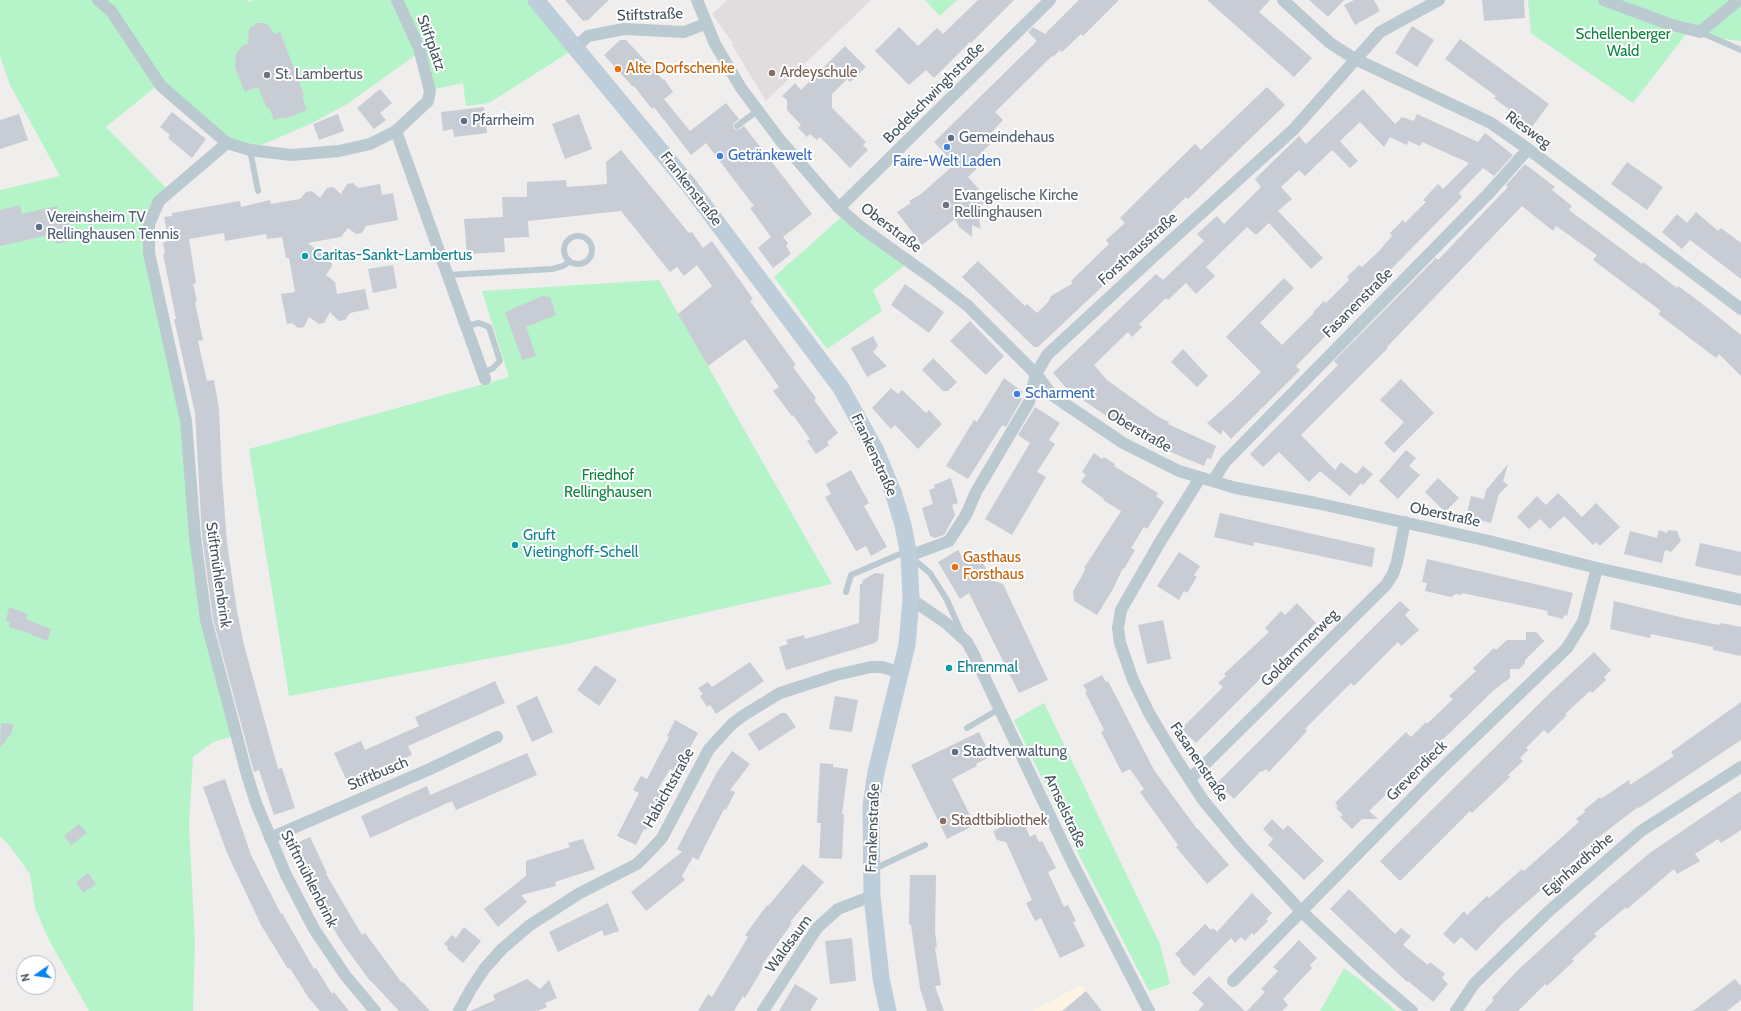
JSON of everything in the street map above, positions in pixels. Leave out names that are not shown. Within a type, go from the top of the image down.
[{"type":"main road","name":"Frankenstraße","points":[[536,0],[688,184],[841,388],[876,451],[893,492],[903,525],[909,553],[911,599],[909,630],[901,673],[876,772],[871,806],[872,896],[881,978],[888,1011]]},
{"type":"street","points":[[98,0],[111,11],[161,86],[227,143]]},
{"type":"street","name":"Stiftplatz","points":[[227,143],[250,150],[291,155],[339,151],[370,144],[396,131],[408,122],[428,101],[430,92],[419,48],[397,0]]},
{"type":"street","name":"Oberstraße","points":[[697,0],[705,24],[724,62],[758,111],[808,173],[839,208],[862,228],[968,306],[1036,374],[1052,395],[1123,443],[1167,465],[1200,478],[1236,488],[1405,522],[1597,568],[1741,600]]},
{"type":"street","name":"Bodelschwinghstraße","points":[[839,208],[1050,0]]},
{"type":"street","name":"Riesweg","points":[[1282,0],[1330,42],[1355,59],[1491,123],[1528,149],[1741,309]]},
{"type":"street","name":"Forsthausstraße","points":[[909,553],[949,541],[966,516],[976,492],[1029,402],[1036,374],[1047,355],[1293,130],[1380,32],[1439,0]]},
{"type":"street","points":[[1604,0],[1669,24],[1700,32],[1739,0]]},
{"type":"street","name":"Stiftstraße","points":[[575,48],[588,36],[624,29],[684,32],[705,24]]},
{"type":"street","points":[[396,131],[484,376]]},
{"type":"street","name":"Stiftmühlenbrink","points":[[227,143],[159,201],[149,224],[148,253],[186,421],[195,537],[206,620],[247,775],[270,838],[286,875],[314,929],[345,975],[375,1011]]},
{"type":"street","name":"Fasanenstraße","points":[[1213,481],[1225,462],[1490,192],[1528,149]]},
{"type":"street","name":"Fasanenstraße","points":[[1200,478],[1120,610],[1118,628],[1124,656],[1133,680],[1149,714],[1203,800],[1240,845],[1301,911],[1366,972],[1412,1011]]},
{"type":"street","name":"Goldammerweg","points":[[1190,779],[1386,585],[1393,574],[1397,562],[1405,522]]},
{"type":"street","name":"Grevendieck","points":[[1233,981],[1434,776],[1567,648],[1583,622],[1597,568]]},
{"type":"street","name":"Amselstraße","points":[[911,599],[946,623],[967,642],[1071,860],[1149,1011]]},
{"type":"street","name":"Habichtstraße","points":[[459,1011],[485,968],[502,949],[530,925],[580,893],[636,864],[649,852],[662,838],[709,749],[732,724],[780,693],[836,675],[871,667],[882,667],[901,673]]},
{"type":"street","name":"Stiftbusch","points":[[270,838],[430,769],[497,737]]},
{"type":"street","name":"Eginhardhöhe","points":[[1456,1011],[1474,984],[1549,911],[1641,830],[1741,768]]},
{"type":"street","name":"Waldsaum","points":[[763,1011],[817,928],[838,909],[872,896]]},
{"type":"lane","points":[[1700,32],[1741,50]]},
{"type":"lane","points":[[737,126],[758,111]]},
{"type":"lane","points":[[250,150],[258,191]]},
{"type":"lane","points":[[576,236],[585,238],[591,245],[592,249],[590,258],[583,264],[578,265],[569,262],[564,254],[565,245],[576,236]]},
{"type":"lane","points":[[448,275],[552,269],[563,266],[569,262]]},
{"type":"lane","points":[[466,326],[479,323],[489,327],[500,361],[484,376]]},
{"type":"lane","points":[[846,592],[851,575],[909,553],[930,573],[947,600],[967,642]]},
{"type":"lane","points":[[967,728],[999,709]]},
{"type":"lane","points":[[871,870],[925,845]]},
{"type":"shaded area","name":"Ardeyschule","points":[[727,0],[871,0],[766,101],[732,45],[733,43],[712,14]]},
{"type":"shaded area","points":[[1081,985],[1101,1011],[1032,1011]]},
{"type":"green space","points":[[0,0],[96,0],[159,84],[106,127],[168,190],[148,222],[177,381],[194,535],[234,736],[213,742],[193,757],[189,825],[195,943],[193,1011],[89,1011],[49,940],[35,908],[30,874],[8,844],[0,836],[0,190],[60,176],[10,85],[0,56]]},
{"type":"green space","points":[[99,0],[247,0],[248,2],[254,0],[396,0],[420,52],[347,104],[312,123],[250,150],[227,142],[162,85]]},
{"type":"green space","points":[[397,0],[535,0],[574,49],[489,103],[466,106],[463,83],[430,90]]},
{"type":"green space","points":[[925,0],[957,0],[940,16]]},
{"type":"green space","name":"Schellenberger Wald","points":[[1528,0],[1741,0],[1741,41],[1686,34],[1633,103],[1531,33]]},
{"type":"green space","points":[[845,214],[908,263],[873,290],[882,311],[827,349],[774,277]]},
{"type":"green space","name":"Friedhof Rellinghausen","points":[[659,280],[832,584],[566,644],[289,696],[249,449],[509,377],[482,291]]},
{"type":"green space","points":[[1044,703],[1160,944],[1170,984],[1149,991],[1079,855],[1014,720]]},
{"type":"green space","points":[[1344,968],[1360,980],[1396,1011],[1320,1011]]},
{"type":"building","points":[[565,0],[609,0],[588,20],[583,21]]},
{"type":"building","points":[[978,0],[1014,0],[934,78],[926,70],[909,85],[875,51],[899,27],[918,46],[937,28],[943,34]]},
{"type":"building","points":[[1079,0],[1119,0],[1083,36],[1081,34],[1062,52],[1060,50],[1053,57],[1052,56],[995,112],[1003,120],[988,136],[993,141],[978,156],[984,161],[968,177],[984,195],[982,199],[985,203],[977,209],[981,229],[972,225],[972,237],[959,227],[955,219],[922,245],[897,212],[911,203],[909,201],[921,194],[955,164],[934,142],[1037,41],[1028,32],[1033,27],[1045,34]]},
{"type":"building","points":[[1207,0],[1270,0],[1259,12],[1312,58],[1294,77]]},
{"type":"building","points":[[1309,0],[1344,0],[1328,17]]},
{"type":"building","points":[[1354,0],[1374,0],[1380,11],[1355,25],[1344,5]]},
{"type":"building","points":[[1482,0],[1524,0],[1525,18],[1484,21]]},
{"type":"building","name":"St. Lambertus","points":[[257,23],[268,25],[274,34],[280,32],[304,95],[302,96],[307,110],[284,119],[283,117],[274,120],[258,87],[245,92],[235,68],[236,54],[242,46],[248,44],[249,29]]},
{"type":"building","points":[[1412,26],[1434,40],[1417,67],[1395,53]]},
{"type":"building","points":[[1460,39],[1549,104],[1532,127],[1494,98],[1496,96],[1445,59]]},
{"type":"building","points":[[620,40],[626,40],[663,80],[664,79],[673,92],[664,99],[690,131],[726,103],[739,119],[733,124],[734,129],[738,130],[744,126],[812,214],[783,237],[788,243],[786,246],[791,254],[773,268],[758,248],[771,237],[750,208],[754,206],[706,143],[691,155],[654,107],[652,109],[634,86],[633,87],[604,55]]},
{"type":"building","points":[[845,46],[866,67],[850,82],[847,79],[832,94],[832,108],[866,142],[863,145],[868,150],[850,168],[820,137],[817,140],[810,134],[807,137],[798,128],[801,125],[787,110],[787,100],[782,96],[795,83],[801,90]]},
{"type":"building","points":[[1267,87],[1285,105],[1188,199],[1186,197],[1132,250],[1137,254],[1038,347],[1034,347],[962,277],[978,261],[1025,306],[1027,304],[1037,313],[1048,302],[1051,296],[1073,283],[1071,281],[1109,244],[1106,240],[1125,223],[1120,218],[1158,180],[1195,144],[1201,150]]},
{"type":"building","points":[[380,89],[392,103],[380,113],[386,120],[374,129],[357,108]]},
{"type":"building","points":[[1363,89],[1395,124],[1402,117],[1414,121],[1417,114],[1478,142],[1485,133],[1513,155],[1494,176],[1483,168],[1459,193],[1462,197],[1296,366],[1300,370],[1231,439],[1223,430],[1221,435],[1207,423],[1261,372],[1226,337],[1284,278],[1294,288],[1260,323],[1282,345],[1324,301],[1326,303],[1349,280],[1347,277],[1359,265],[1362,267],[1378,252],[1392,236],[1390,233],[1403,220],[1405,223],[1426,202],[1423,200],[1438,184],[1443,189],[1469,163],[1422,142],[1420,146],[1408,141],[1407,145],[1390,137],[1384,147],[1360,122],[1340,141],[1358,161],[1350,168],[1332,150],[1305,176],[1299,170],[1281,187],[1292,199],[1278,211],[1323,258],[1311,269],[1269,223],[1256,235],[1247,227],[1206,267],[1215,276],[1196,294],[1186,283],[1168,300],[1166,298],[1139,324],[1142,327],[1132,337],[1128,332],[1094,365],[1107,380],[1157,416],[1169,422],[1168,424],[1216,446],[1211,459],[1207,458],[1204,466],[1142,440],[1068,390],[1053,373],[1156,274],[1163,280],[1204,241],[1197,234],[1217,216],[1224,224],[1261,187],[1255,179],[1299,136],[1306,144]]},
{"type":"building","name":"Pfarrheim","points":[[484,107],[487,133],[454,137],[453,129],[443,131],[441,112]]},
{"type":"building","points":[[172,112],[206,139],[192,158],[168,138],[170,135],[160,127]]},
{"type":"building","points":[[19,114],[28,140],[0,149],[0,120]]},
{"type":"building","points":[[338,114],[344,131],[319,140],[313,124]]},
{"type":"building","points":[[579,114],[592,149],[565,159],[552,124]]},
{"type":"building","points":[[621,150],[689,233],[692,232],[703,248],[712,241],[753,299],[750,301],[796,365],[793,367],[816,398],[814,400],[838,433],[827,442],[829,445],[816,454],[807,441],[810,439],[773,391],[779,387],[745,339],[708,366],[678,314],[712,286],[697,265],[684,276],[677,267],[670,272],[621,211],[528,221],[529,237],[504,238],[505,252],[467,254],[464,219],[503,217],[502,197],[527,197],[527,182],[566,180],[567,187],[607,184],[606,162]]},
{"type":"building","points":[[1627,162],[1663,187],[1647,210],[1611,184]]},
{"type":"building","points":[[1525,164],[1555,187],[1552,190],[1572,206],[1569,210],[1642,264],[1643,262],[1677,288],[1678,286],[1741,335],[1741,376],[1719,354],[1716,358],[1658,314],[1661,311],[1593,260],[1597,255],[1556,226],[1553,231],[1522,206],[1387,347],[1388,348],[1301,435],[1335,470],[1341,462],[1356,474],[1363,466],[1373,474],[1363,485],[1361,483],[1350,496],[1320,471],[1309,482],[1279,452],[1263,467],[1250,454],[1338,365],[1334,361],[1436,258],[1438,260],[1508,187],[1506,185]]},
{"type":"building","points":[[353,183],[358,188],[380,184],[382,195],[393,193],[398,220],[366,226],[362,233],[356,234],[348,228],[341,237],[308,243],[331,261],[332,266],[326,275],[335,282],[337,294],[365,289],[369,309],[350,313],[345,320],[339,321],[330,312],[324,323],[319,324],[309,317],[304,327],[298,328],[292,323],[287,324],[281,294],[295,292],[289,258],[286,258],[282,237],[267,239],[266,234],[225,241],[224,233],[189,239],[196,283],[193,284],[197,301],[195,302],[203,340],[198,341],[207,381],[214,380],[219,409],[227,543],[237,611],[244,645],[278,769],[282,768],[295,808],[274,815],[259,770],[254,772],[213,619],[202,536],[195,413],[174,319],[176,319],[163,254],[165,254],[163,243],[166,242],[165,233],[167,232],[164,217],[172,216],[172,213],[240,201],[241,207],[270,200],[271,204],[300,199],[306,192],[312,191],[320,198],[327,188],[333,187],[341,194],[347,184]]},
{"type":"building","points":[[20,205],[22,214],[57,206],[61,222],[68,220],[73,240],[56,244],[53,234],[0,246],[0,210]]},
{"type":"building","points":[[1696,212],[1718,231],[1721,228],[1741,243],[1741,279],[1690,240],[1682,249],[1662,232],[1677,214],[1687,223]]},
{"type":"building","points":[[393,265],[397,288],[373,293],[368,269]]},
{"type":"building","points":[[905,284],[944,312],[929,333],[891,305]]},
{"type":"building","points":[[543,296],[550,297],[556,315],[526,327],[536,356],[522,360],[505,312]]},
{"type":"building","points":[[970,321],[1004,356],[986,375],[950,341]]},
{"type":"building","points":[[873,336],[878,346],[873,352],[887,366],[867,377],[851,348]]},
{"type":"building","points":[[1183,349],[1208,376],[1197,387],[1171,362]]},
{"type":"building","points":[[933,358],[957,382],[948,391],[943,391],[922,370]]},
{"type":"building","points":[[1004,378],[1023,392],[1020,397],[1022,399],[1006,427],[1003,425],[1001,427],[968,479],[946,466],[974,420],[977,422]]},
{"type":"building","points":[[1401,379],[1434,413],[1394,453],[1384,443],[1404,422],[1380,400]]},
{"type":"building","points":[[891,388],[898,394],[902,390],[926,413],[929,410],[942,424],[918,449],[895,425],[891,429],[872,408]]},
{"type":"building","points":[[1035,407],[1060,423],[1049,440],[1055,444],[1037,472],[1046,477],[1012,535],[985,519],[1030,443],[1018,435]]},
{"type":"building","points":[[1406,450],[1416,458],[1409,466],[1420,475],[1398,499],[1379,481]]},
{"type":"building","points":[[1094,453],[1102,459],[1104,457],[1115,464],[1114,466],[1158,493],[1156,496],[1164,502],[1147,529],[1144,527],[1131,548],[1135,550],[1124,569],[1123,568],[1113,589],[1097,615],[1074,601],[1073,591],[1082,576],[1085,569],[1084,568],[1121,511],[1103,500],[1104,499],[1081,482],[1086,475],[1082,472]]},
{"type":"building","points":[[1508,464],[1503,481],[1508,485],[1499,494],[1491,523],[1466,517],[1471,496],[1484,499],[1486,490]]},
{"type":"building","points":[[851,470],[869,503],[864,506],[887,547],[871,556],[866,546],[856,551],[825,497],[831,494],[826,484]]},
{"type":"building","points":[[951,478],[958,503],[952,505],[955,515],[944,535],[935,538],[930,536],[922,508],[933,504],[929,490],[935,488],[934,485]]},
{"type":"building","points":[[1438,478],[1459,498],[1445,512],[1425,492]]},
{"type":"building","points":[[1558,493],[1582,517],[1596,503],[1620,527],[1600,546],[1596,542],[1593,545],[1564,516],[1550,529],[1540,519],[1529,529],[1517,517],[1537,496],[1546,505]]},
{"type":"building","points":[[1220,513],[1375,548],[1372,567],[1254,542],[1253,546],[1214,537]]},
{"type":"building","points":[[1659,530],[1667,533],[1668,530],[1677,531],[1681,541],[1671,552],[1665,550],[1662,563],[1624,554],[1630,531],[1657,538]]},
{"type":"building","points":[[1700,543],[1741,552],[1741,576],[1695,566]]},
{"type":"building","points":[[958,550],[964,560],[976,552],[994,581],[1003,584],[1048,680],[1019,693],[969,593],[960,599],[938,562]]},
{"type":"building","points":[[1179,552],[1200,566],[1194,575],[1197,577],[1187,593],[1184,591],[1179,600],[1157,586]]},
{"type":"building","points":[[1427,559],[1573,593],[1567,616],[1564,615],[1563,619],[1547,615],[1548,611],[1462,593],[1462,595],[1456,594],[1451,597],[1425,591],[1427,583],[1422,582]]},
{"type":"building","points":[[875,573],[884,574],[878,640],[875,643],[786,670],[779,647],[788,644],[786,640],[804,635],[805,639],[859,623],[860,584],[862,584],[863,580]]},
{"type":"building","points":[[1400,601],[1410,610],[1405,615],[1419,630],[1401,646],[1398,642],[1354,686],[1351,683],[1305,729],[1307,731],[1269,772],[1266,769],[1262,772],[1261,771],[1234,799],[1217,783]]},
{"type":"building","points":[[1614,601],[1684,618],[1719,625],[1721,623],[1741,627],[1741,656],[1713,650],[1713,647],[1651,634],[1650,638],[1610,629]]},
{"type":"building","points":[[1297,603],[1316,623],[1196,743],[1181,729],[1223,687],[1218,683],[1226,676],[1224,674],[1269,632],[1265,628],[1281,611],[1285,615]]},
{"type":"building","points":[[9,607],[28,614],[26,619],[51,629],[47,641],[32,634],[9,627],[10,623],[6,621]]},
{"type":"building","points":[[1163,620],[1171,659],[1147,664],[1138,625]]},
{"type":"building","points":[[1526,632],[1536,632],[1543,640],[1545,640],[1525,660],[1525,663],[1519,669],[1510,669],[1510,678],[1494,690],[1369,811],[1378,819],[1362,819],[1352,829],[1340,817],[1343,815],[1336,808],[1338,806],[1335,803],[1406,732],[1411,737],[1453,699],[1449,696],[1476,671],[1473,668],[1494,648],[1496,650],[1507,640],[1526,640]]},
{"type":"building","points":[[1594,652],[1611,670],[1604,677],[1606,680],[1592,693],[1590,691],[1565,714],[1567,715],[1548,734],[1544,730],[1526,748],[1528,750],[1520,758],[1523,761],[1508,775],[1510,777],[1472,813],[1470,811],[1400,881],[1380,861],[1551,692]]},
{"type":"building","points":[[750,662],[764,681],[716,714],[710,705],[707,707],[700,696],[703,694],[698,688],[708,682],[712,687]]},
{"type":"building","points":[[595,665],[617,680],[599,706],[577,690]]},
{"type":"building","points":[[1102,675],[1106,682],[1108,681],[1154,770],[1197,829],[1229,865],[1207,884],[1176,847],[1178,845],[1140,792],[1144,789],[1130,769],[1122,773],[1101,732],[1104,730],[1083,685]]},
{"type":"building","points":[[495,681],[505,703],[408,746],[412,755],[348,783],[334,753],[361,741],[365,750],[419,726],[415,717]]},
{"type":"building","points":[[537,696],[553,732],[532,742],[516,706]]},
{"type":"building","points":[[835,696],[858,700],[852,732],[829,729]]},
{"type":"building","points":[[1741,702],[1741,740],[1639,808],[1638,807],[1582,850],[1584,852],[1502,924],[1476,951],[1461,937],[1454,944],[1443,934],[1464,911],[1467,915],[1487,896],[1489,898],[1522,869],[1524,871],[1579,822],[1576,819],[1585,812],[1584,810],[1600,797],[1601,799],[1629,780],[1630,785],[1674,756],[1671,752]]},
{"type":"building","points":[[781,713],[786,713],[796,727],[759,751],[748,734]]},
{"type":"building","points":[[675,720],[698,733],[677,772],[670,769],[658,789],[665,794],[646,830],[644,829],[636,845],[617,836],[639,793],[633,790],[641,776],[647,779],[669,737],[667,736]]},
{"type":"building","points":[[1,723],[13,724],[12,732],[0,748]]},
{"type":"building","points":[[979,732],[991,756],[976,764],[977,766],[952,779],[975,825],[947,839],[911,765]]},
{"type":"building","points":[[732,751],[750,764],[730,790],[735,792],[726,810],[724,809],[698,860],[693,857],[682,876],[685,880],[646,911],[631,892],[682,852],[677,849],[717,772]]},
{"type":"building","points":[[527,753],[537,775],[456,810],[452,801],[370,838],[361,816],[427,786],[430,795]]},
{"type":"building","points":[[820,763],[833,764],[833,767],[848,769],[842,814],[844,814],[842,859],[819,858],[821,823],[817,823]]},
{"type":"building","points":[[225,779],[251,855],[281,914],[282,913],[314,969],[316,968],[332,994],[334,992],[349,1011],[320,1011],[308,997],[290,968],[288,969],[261,925],[227,853],[203,787]]},
{"type":"building","points":[[1741,791],[1741,830],[1721,843],[1718,839],[1695,854],[1700,861],[1677,874],[1674,869],[1627,909],[1626,907],[1594,934],[1597,936],[1572,959],[1574,961],[1547,986],[1545,984],[1518,1011],[1484,1011],[1494,1000],[1492,998],[1519,969],[1601,894],[1651,852]]},
{"type":"building","points":[[1021,817],[1030,837],[1035,834],[1039,842],[1042,841],[1056,868],[1048,872],[1064,907],[1068,905],[1076,921],[1073,922],[1085,946],[1060,958],[1041,918],[1035,921],[1026,903],[1032,900],[1006,842],[997,840],[993,831]]},
{"type":"building","points":[[1272,819],[1283,830],[1288,825],[1324,861],[1304,880],[1268,845],[1273,839],[1263,829]]},
{"type":"building","points":[[79,824],[87,833],[71,845],[64,836]]},
{"type":"building","points":[[310,837],[327,873],[326,874],[362,935],[365,933],[402,983],[403,982],[430,1011],[399,1011],[370,981],[341,941],[307,885],[288,847]]},
{"type":"building","points":[[583,839],[595,869],[555,882],[556,886],[521,895],[527,902],[498,927],[484,909],[526,876],[526,861],[570,847],[568,843]]},
{"type":"building","points":[[803,864],[824,882],[790,922],[792,923],[762,965],[764,966],[745,998],[743,996],[734,1011],[698,1011],[708,994],[712,997],[748,937],[745,935],[767,905],[768,906]]},
{"type":"building","points":[[88,873],[96,884],[83,893],[76,882]]},
{"type":"building","points":[[910,875],[936,875],[935,932],[937,947],[935,948],[941,985],[935,986],[944,1011],[927,1011],[920,988],[911,925],[909,924]]},
{"type":"building","points":[[1349,889],[1395,934],[1401,928],[1411,936],[1403,945],[1428,965],[1430,962],[1445,974],[1442,978],[1448,984],[1433,1002],[1408,981],[1407,982],[1330,909]]},
{"type":"building","points":[[1252,893],[1272,913],[1266,919],[1268,921],[1254,935],[1252,933],[1245,941],[1241,937],[1235,943],[1231,938],[1194,976],[1180,962],[1181,960],[1175,954],[1205,924],[1211,930],[1213,928],[1217,932]]},
{"type":"building","points":[[608,903],[619,931],[604,936],[602,930],[558,952],[549,932]]},
{"type":"building","points":[[464,927],[481,941],[463,963],[447,949],[448,947],[444,944],[452,935],[456,938]]},
{"type":"building","points":[[852,938],[856,981],[830,984],[825,941]]},
{"type":"building","points":[[1299,940],[1317,958],[1310,965],[1312,968],[1283,999],[1288,1005],[1282,1011],[1247,1011],[1265,992],[1261,989],[1278,971],[1273,967]]},
{"type":"building","points":[[1209,976],[1245,1011],[1198,1011],[1204,1004],[1192,993]]},
{"type":"building","points":[[527,979],[540,989],[549,980],[557,998],[545,1003],[547,1007],[538,1011],[470,1011],[495,1000],[493,995]]},
{"type":"building","points":[[1735,979],[1741,986],[1741,1000],[1727,1011],[1693,1011]]},
{"type":"building","points":[[795,984],[818,998],[810,1011],[779,1011]]},
{"type":"building","points":[[1086,991],[1102,1011],[1062,1011]]},
{"type":"place","name":"Alte Dorfschenke","points":[[618,69]]},
{"type":"place","name":"Ardeyschule","points":[[772,73]]},
{"type":"place","name":"St. Lambertus","points":[[267,75]]},
{"type":"place","name":"Pfarrheim","points":[[464,121]]},
{"type":"place","name":"Gemeindehaus","points":[[951,138]]},
{"type":"place","name":"Faire-Welt Laden","points":[[947,147]]},
{"type":"place","name":"Getränkewelt","points":[[720,156]]},
{"type":"place","name":"Evangelische Kirche Rellinghausen","points":[[946,205]]},
{"type":"place","name":"Vereinsheim TV Rellinghausen Tennis","points":[[39,227]]},
{"type":"place","name":"Caritas-Sankt-Lambertus","points":[[305,256]]},
{"type":"place","name":"Scharment","points":[[1017,394]]},
{"type":"place","name":"Gruft Vietinghoff-Schell","points":[[515,545]]},
{"type":"place","name":"Gasthaus Forsthaus","points":[[955,567]]},
{"type":"place","name":"Ehrenmal","points":[[949,668]]},
{"type":"place","name":"Stadtverwaltung","points":[[955,752]]},
{"type":"place","name":"Stadtbibliothek","points":[[943,821]]}]
